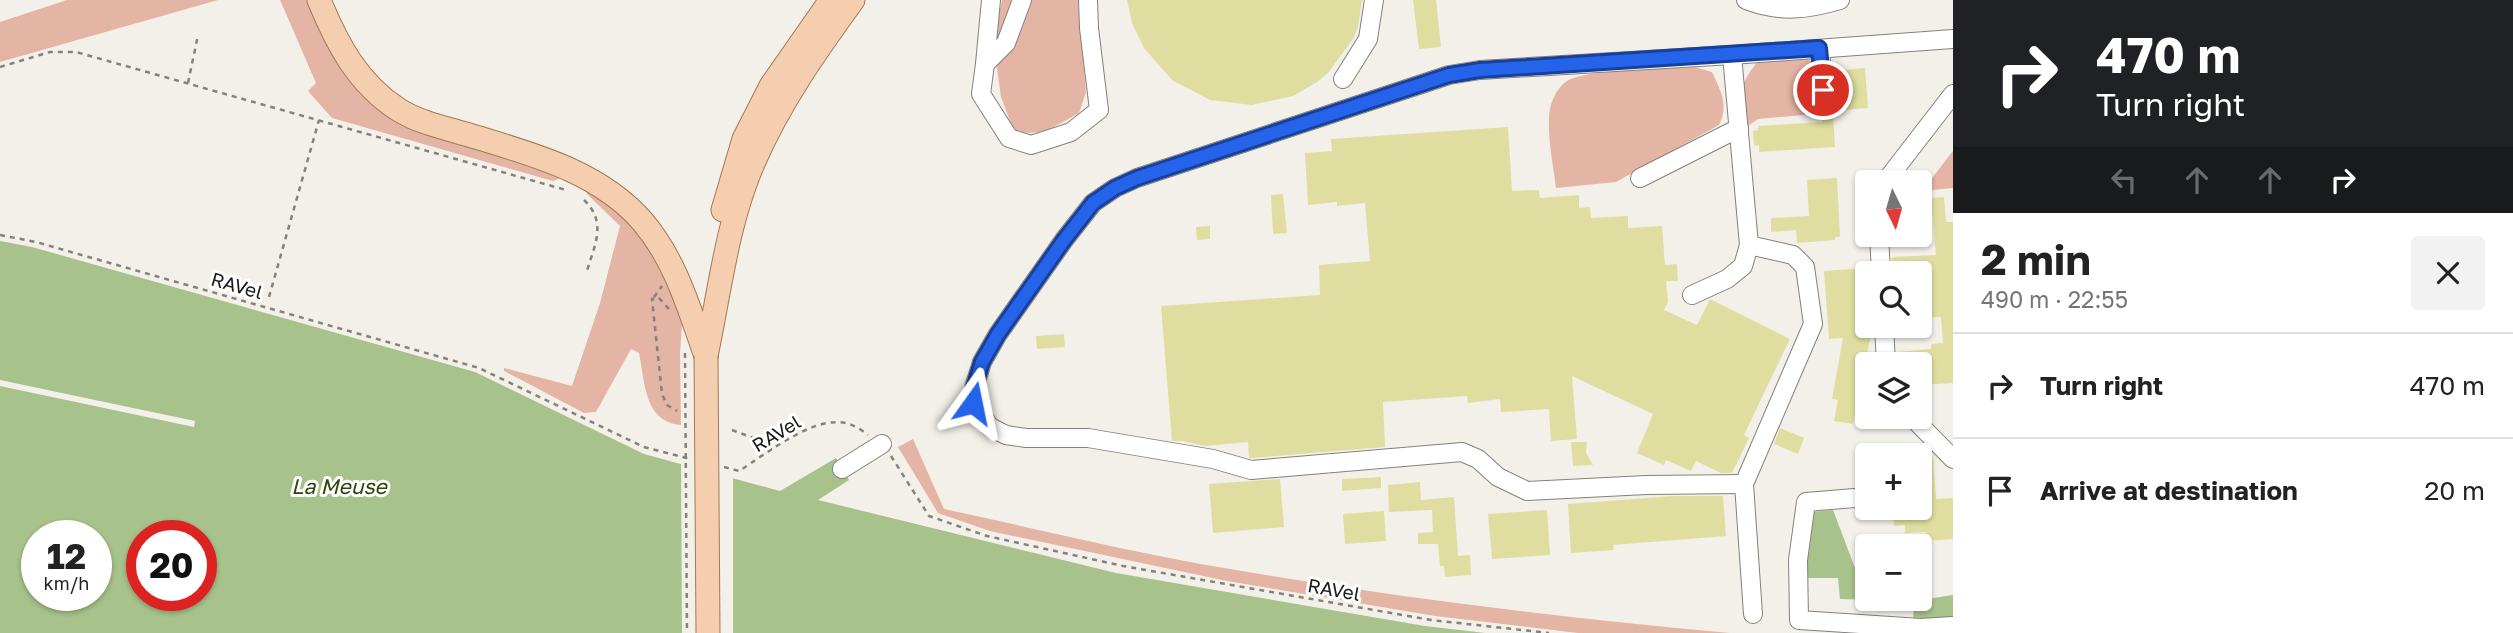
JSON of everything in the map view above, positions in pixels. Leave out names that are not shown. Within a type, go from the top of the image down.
[{"type":"main road","points":[[319,0],[334,37],[355,70],[400,110],[434,125],[543,157],[585,177],[616,198],[642,221],[659,245],[680,281],[696,355],[708,633]]},
{"type":"main road","points":[[696,355],[716,237],[740,152],[771,86],[831,0]]},
{"type":"main road","points":[[696,355],[736,212],[754,161],[782,103],[853,0]]},
{"type":"lane","points":[[991,0],[981,94],[1009,138],[1031,145],[1071,132],[1099,110],[1088,0]]},
{"type":"lane","points":[[985,64],[1006,43],[1022,0]]},
{"type":"lane","points":[[1343,79],[1368,39],[1374,0]]},
{"type":"lane","points":[[1746,0],[1779,10],[1798,10],[1840,0]]},
{"type":"lane","points":[[1744,484],[1646,485],[1527,491],[1498,477],[1478,460],[1462,452],[1251,470],[1213,459],[1087,438],[1026,438],[1006,435],[989,427],[973,403],[974,388],[982,362],[998,334],[1064,240],[1093,203],[1115,188],[1449,75],[1480,70],[1953,39]]},
{"type":"lane","points":[[1819,48],[1823,90]]},
{"type":"lane","points":[[1692,295],[1727,279],[1743,267],[1749,245],[1732,55]]},
{"type":"lane","points":[[1894,170],[1953,94]]},
{"type":"lane","points":[[1640,178],[1738,128]]},
{"type":"lane","points":[[1749,245],[1793,255],[1805,267],[1813,324],[1744,484],[1753,614]]},
{"type":"lane","points":[[1924,429],[1953,459]]},
{"type":"lane","points":[[842,469],[882,444]]},
{"type":"lane","points":[[1855,498],[1806,502],[1798,560],[1799,621],[1921,628],[1953,626]]},
{"type":"path","points":[[188,83],[198,35]]},
{"type":"path","points":[[0,66],[50,52],[65,51],[569,191]]},
{"type":"path","points":[[269,298],[319,120]]},
{"type":"path","points":[[579,195],[594,211],[599,227],[586,274]]},
{"type":"path","name":"RAVel","points":[[0,235],[36,242],[479,368],[644,447],[694,460]]},
{"type":"path","points":[[669,309],[662,298],[652,299],[662,394],[667,405],[677,411]]},
{"type":"path","points":[[684,342],[696,355],[687,633]]},
{"type":"path","name":"RAVel","points":[[720,467],[739,471],[809,428],[830,422],[852,425],[882,444],[899,466],[929,516],[987,536],[1123,566],[1431,620],[1549,633]]},
{"type":"path","points":[[732,430],[764,442],[772,450]]},
{"type":"shaded area","points":[[67,0],[218,0],[0,62],[0,22]]},
{"type":"shaded area","points":[[280,0],[309,0],[325,42],[347,78],[380,110],[545,165],[561,178],[553,181],[332,118],[308,91],[316,83]]},
{"type":"shaded area","points":[[1002,0],[1078,0],[1086,92],[1079,113],[1047,130],[1031,133],[1013,129],[1001,97],[993,40]]},
{"type":"shaded area","points":[[1796,52],[1812,62],[1816,114],[1758,119],[1743,129],[1742,90],[1753,67],[1761,57]]},
{"type":"shaded area","points":[[1695,67],[1712,72],[1718,86],[1724,105],[1719,125],[1616,182],[1556,188],[1549,113],[1554,97],[1563,84],[1591,74]]},
{"type":"shaded area","points":[[1953,151],[1953,188],[1932,190],[1932,178]]},
{"type":"shaded area","points":[[586,190],[603,198],[631,224],[666,273],[683,311],[680,353],[681,425],[660,417],[653,409],[645,388],[639,353],[631,349],[596,412],[584,413],[504,371],[504,368],[572,386],[600,303],[620,226]]},
{"type":"shaded area","points":[[913,439],[944,509],[1154,555],[1287,579],[1477,606],[1730,633],[1578,633],[1435,616],[1227,581],[990,531],[938,513],[898,447]]},
{"type":"water","name":"La Meuse","points":[[0,241],[32,247],[475,372],[644,454],[780,491],[836,458],[849,480],[818,500],[1116,573],[1425,626],[1485,633],[0,633],[0,386],[194,427],[195,421],[0,380]]},
{"type":"water","points":[[1833,510],[1855,568],[1855,599],[1840,599],[1838,578],[1804,578],[1812,512]]},
{"type":"water","points":[[1953,595],[1953,622],[1913,619],[1913,611],[1932,611],[1932,598]]},
{"type":"pier","points":[[681,460],[733,474],[733,633],[682,633]]},
{"type":"building","points":[[1127,0],[1362,0],[1358,27],[1353,39],[1328,73],[1293,96],[1252,105],[1210,100],[1172,80],[1144,48],[1132,23]]},
{"type":"building","points":[[1413,0],[1436,0],[1441,47],[1419,49]]},
{"type":"building","points":[[1865,68],[1868,108],[1833,111],[1835,147],[1759,152],[1759,145],[1754,146],[1753,131],[1758,130],[1758,126],[1822,122],[1820,101],[1829,100],[1833,94],[1833,71]]},
{"type":"building","points":[[1508,127],[1512,191],[1539,190],[1540,198],[1579,195],[1579,208],[1590,207],[1591,218],[1628,216],[1628,228],[1662,226],[1665,265],[1677,264],[1678,281],[1666,281],[1668,302],[1664,310],[1697,325],[1710,299],[1790,339],[1744,435],[1749,438],[1732,473],[1721,473],[1696,461],[1691,471],[1666,460],[1664,465],[1637,453],[1653,414],[1572,376],[1577,439],[1551,441],[1549,409],[1501,412],[1500,399],[1468,403],[1467,396],[1383,402],[1385,447],[1249,458],[1248,442],[1204,446],[1172,441],[1161,306],[1320,295],[1319,265],[1370,261],[1365,203],[1308,205],[1305,153],[1332,151],[1331,139]]},
{"type":"building","points":[[1837,178],[1840,237],[1835,237],[1835,240],[1797,243],[1796,230],[1771,232],[1771,218],[1809,216],[1807,180]]},
{"type":"building","points":[[1283,194],[1287,233],[1273,234],[1271,195]]},
{"type":"building","points":[[1944,197],[1946,222],[1953,222],[1953,383],[1932,384],[1932,352],[1897,352],[1931,349],[1931,344],[1943,343],[1941,317],[1932,317],[1932,261],[1892,261],[1892,257],[1936,255],[1932,198]]},
{"type":"building","points":[[1210,226],[1210,239],[1197,240],[1196,227]]},
{"type":"building","points":[[1855,269],[1855,338],[1870,338],[1867,352],[1855,352],[1853,424],[1834,421],[1838,400],[1832,399],[1843,338],[1829,339],[1824,271]]},
{"type":"building","points":[[1064,334],[1065,347],[1037,349],[1036,336]]},
{"type":"building","points":[[1780,428],[1804,438],[1798,454],[1774,444]]},
{"type":"building","points":[[1571,442],[1587,442],[1586,453],[1593,465],[1573,466]]},
{"type":"building","points":[[1933,458],[1936,499],[1953,498],[1953,539],[1932,541],[1932,534],[1905,533],[1905,525],[1894,526],[1893,520],[1932,520]]},
{"type":"building","points":[[1381,477],[1381,488],[1342,491],[1342,479]]},
{"type":"building","points":[[1280,479],[1284,527],[1213,533],[1209,484]]},
{"type":"building","points":[[1420,482],[1421,500],[1454,497],[1458,556],[1470,555],[1471,575],[1445,577],[1444,566],[1440,566],[1438,544],[1418,544],[1418,533],[1433,532],[1432,510],[1389,512],[1388,485]]},
{"type":"building","points":[[1673,496],[1723,496],[1726,536],[1613,545],[1614,550],[1571,553],[1568,504]]},
{"type":"building","points":[[1547,510],[1550,555],[1492,559],[1488,514]]},
{"type":"building","points":[[1384,511],[1386,541],[1345,544],[1343,514]]},
{"type":"route","points":[[973,403],[974,388],[982,362],[998,334],[1064,240],[1093,203],[1115,188],[1137,178],[1449,75],[1480,70],[1819,48],[1823,90]]}]
